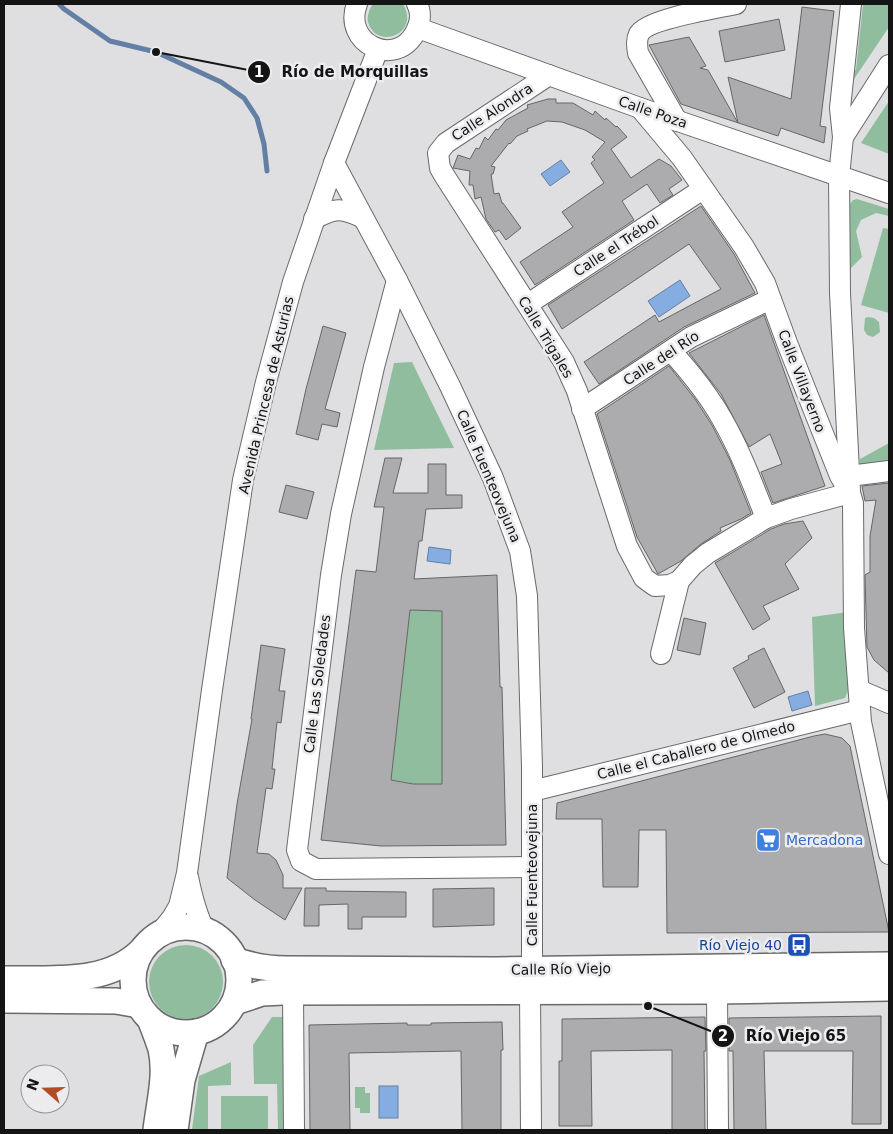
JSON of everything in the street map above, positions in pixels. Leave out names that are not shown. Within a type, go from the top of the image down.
[{"type":"main road","points":[[4,979],[90,976],[114,970],[134,959],[151,942],[173,928],[184,927],[205,931],[223,943],[234,960],[238,979],[235,1002],[225,1016],[217,1023],[196,1032],[178,1033],[169,1031],[144,1012],[116,1001],[4,1000]]},
{"type":"main road","points":[[151,942],[135,964],[133,975],[135,996],[161,1048],[163,1062],[156,1130]]},
{"type":"main road","name":"Calle Río Viejo","points":[[234,960],[267,969],[531,980],[717,991],[889,988]]},
{"type":"main road","name":"Calle Río Viejo","points":[[235,1002],[262,993],[889,965]]},
{"type":"main road","points":[[175,1130],[182,1080],[196,1032]]},
{"type":"street","points":[[357,4],[354,16],[355,26],[359,35],[365,42],[378,49],[395,49],[405,45],[413,38],[420,18],[417,4]]},
{"type":"street","points":[[678,121],[638,53],[637,40],[639,34],[643,28],[656,22],[736,4]]},
{"type":"street","points":[[850,486],[840,292],[839,176],[842,137],[840,108],[851,4]]},
{"type":"street","name":"Calle Poza","points":[[418,28],[640,108],[889,193]]},
{"type":"street","name":"Avenida Princesa de Asturias","points":[[151,942],[172,918],[179,906],[187,873],[212,690],[244,480],[266,382],[288,300],[314,219],[378,49]]},
{"type":"street","points":[[842,137],[889,65]]},
{"type":"street","name":"Calle Alondra","points":[[438,153],[446,143],[549,75]]},
{"type":"street","name":"Calle Villayerno","points":[[640,108],[682,158],[751,259],[765,283],[836,468],[850,486],[854,503],[854,628],[862,730],[889,854]]},
{"type":"street","name":"Calle Trigales","points":[[438,153],[440,168],[444,175],[564,362],[577,391],[627,546],[644,578],[655,586],[670,585],[679,581]]},
{"type":"street","name":"Calle Fuenteovejuna","points":[[334,163],[450,386],[493,478],[520,550],[527,596],[532,791],[531,1130]]},
{"type":"street","name":"Calle el Trébol","points":[[528,304],[703,189]]},
{"type":"street","points":[[314,219],[326,212],[338,209],[350,211],[363,218]]},
{"type":"street","name":"Calle Las Soledades","points":[[396,280],[374,367],[341,514],[330,584],[297,850],[301,861],[316,869],[532,867]]},
{"type":"street","name":"Calle del Río","points":[[582,409],[691,337],[771,300]]},
{"type":"street","points":[[671,350],[704,392],[722,420],[746,467],[766,518]]},
{"type":"street","points":[[661,654],[679,581],[693,565],[708,553],[766,518],[850,486],[857,475],[889,470]]},
{"type":"street","points":[[859,700],[889,703]]},
{"type":"street","name":"Calle el Caballero de Olmedo","points":[[532,791],[859,700]]},
{"type":"street","name":"Avenida Princesa de Asturias","points":[[187,873],[192,899],[198,918],[205,931]]},
{"type":"street","points":[[717,991],[718,1130]]},
{"type":"street","points":[[293,992],[294,1130]]},
{"type":"green space","points":[[373,4],[403,4],[407,15],[406,24],[402,31],[387,37],[379,36],[373,31],[368,22],[368,17],[369,10]]},
{"type":"green space","points":[[863,4],[889,4],[889,27],[848,88],[849,74],[856,70]]},
{"type":"green space","points":[[889,101],[889,154],[861,143]]},
{"type":"green space","points":[[857,199],[889,209],[889,216],[876,213],[861,220],[856,231],[862,257],[850,269],[850,204],[853,200]]},
{"type":"green space","points":[[883,228],[889,229],[889,313],[861,305]]},
{"type":"green space","points":[[865,318],[874,318],[879,322],[880,332],[873,337],[867,335],[864,330]]},
{"type":"green space","points":[[412,362],[454,448],[374,450],[394,363]]},
{"type":"green space","points":[[889,443],[889,463],[860,468],[860,459]]},
{"type":"green space","points":[[410,610],[442,611],[442,784],[413,784],[391,780]]},
{"type":"green space","points":[[848,612],[849,689],[845,698],[815,706],[812,617]]},
{"type":"green space","points":[[186,945],[200,948],[212,956],[220,968],[223,982],[220,996],[212,1008],[200,1016],[186,1019],[172,1016],[160,1008],[152,996],[149,982],[152,968],[160,956],[172,948]]},
{"type":"green space","points":[[272,1017],[285,1017],[286,1130],[278,1130],[277,1084],[254,1084],[253,1045]]},
{"type":"green space","points":[[231,1062],[231,1085],[208,1086],[208,1130],[192,1130],[199,1076]]},
{"type":"green space","points":[[355,1087],[365,1087],[365,1093],[370,1093],[370,1113],[360,1113],[360,1108],[355,1108]]},
{"type":"green space","points":[[221,1096],[268,1096],[268,1130],[221,1130]]},
{"type":"water","points":[[561,160],[570,172],[550,186],[541,174]]},
{"type":"water","points":[[680,280],[690,296],[659,317],[648,301]]},
{"type":"water","points":[[429,547],[451,550],[450,564],[427,561]]},
{"type":"water","points":[[808,691],[812,705],[792,711],[788,697]]},
{"type":"water","points":[[379,1086],[398,1086],[398,1118],[379,1118]]},
{"type":"building","points":[[802,7],[834,11],[820,126],[826,127],[824,143],[781,128],[778,136],[738,123],[728,77],[791,99]]},
{"type":"building","points":[[779,19],[785,50],[725,62],[719,31]]},
{"type":"building","points":[[689,37],[706,66],[700,68],[708,70],[738,123],[681,104],[649,45]]},
{"type":"building","points":[[548,99],[556,99],[556,103],[573,103],[593,115],[595,111],[605,120],[606,118],[617,126],[627,137],[611,149],[631,178],[659,159],[671,166],[682,180],[669,189],[673,195],[660,203],[647,184],[622,201],[634,220],[535,285],[520,262],[573,227],[562,212],[604,183],[591,163],[595,160],[592,157],[605,142],[585,130],[562,122],[547,121],[527,129],[528,131],[517,136],[509,143],[491,166],[495,167],[493,174],[491,174],[494,194],[499,193],[502,203],[521,228],[506,240],[499,230],[495,232],[486,219],[481,197],[475,199],[473,185],[469,185],[470,171],[453,168],[458,155],[470,159],[476,148],[479,149],[485,137],[488,140],[506,120],[528,108],[527,105]]},
{"type":"building","points":[[701,206],[734,254],[755,293],[684,327],[599,384],[584,362],[655,315],[659,322],[721,289],[689,244],[562,329],[548,305]]},
{"type":"building","points":[[764,315],[825,486],[773,503],[761,472],[782,464],[770,434],[749,447],[721,394],[689,353]]},
{"type":"building","points":[[323,326],[346,333],[325,409],[340,413],[337,427],[322,424],[318,440],[296,434]]},
{"type":"building","points":[[669,366],[695,399],[712,425],[730,460],[751,513],[720,528],[721,531],[701,544],[681,561],[658,574],[637,537],[597,414]]},
{"type":"building","points":[[385,458],[402,458],[393,493],[428,493],[428,464],[446,464],[446,495],[462,495],[462,508],[426,509],[414,579],[497,575],[506,845],[381,846],[321,840],[356,570],[376,572],[384,507],[374,507]],"holes":[[[410,610],[442,611],[442,784],[413,784],[391,780]]]},
{"type":"building","points":[[889,483],[889,673],[874,660],[867,647],[865,575],[870,572],[870,536],[876,500],[865,501],[862,486]]},
{"type":"building","points":[[286,485],[314,492],[307,519],[279,512]]},
{"type":"building","points":[[803,521],[812,538],[785,564],[799,589],[763,606],[770,619],[753,630],[715,563],[771,529],[784,524]]},
{"type":"building","points":[[684,618],[706,623],[700,655],[677,650]]},
{"type":"building","points":[[261,645],[285,649],[279,691],[285,691],[281,723],[277,722],[272,769],[275,769],[272,789],[266,788],[257,853],[269,854],[276,860],[283,875],[283,888],[302,888],[285,920],[227,878],[237,804],[252,719]]},
{"type":"building","points":[[764,648],[785,692],[754,708],[733,668],[749,659],[748,656]]},
{"type":"building","name":"Mercadona","points":[[825,734],[842,738],[850,746],[889,932],[667,933],[666,830],[639,830],[638,887],[603,887],[602,819],[556,819],[557,803]]},
{"type":"building","points":[[305,888],[326,888],[326,891],[406,892],[406,917],[362,917],[362,929],[348,929],[348,904],[319,905],[319,926],[304,926]]},
{"type":"building","points":[[494,888],[494,925],[433,927],[433,889]]},
{"type":"building","points":[[881,1016],[881,1124],[852,1124],[853,1051],[764,1051],[766,1130],[734,1130],[733,1051],[729,1051],[729,1018]]},
{"type":"building","points":[[705,1017],[705,1130],[672,1130],[672,1050],[591,1051],[592,1126],[559,1126],[559,1061],[562,1061],[562,1019]]},
{"type":"building","points":[[502,1022],[501,1130],[462,1130],[461,1051],[349,1053],[350,1130],[310,1130],[309,1025],[407,1023],[407,1025],[431,1025],[431,1023]]},
{"type":"waterway","points":[[59,4],[110,41],[156,52],[221,82],[244,98],[257,118],[264,144],[267,171]]},
{"type":"place","name":"Río de Morquillas","points":[[156,52]]},
{"type":"place","name":"Mercadona","points":[[768,840]]},
{"type":"place","name":"Río Viejo 40","points":[[799,945]]},
{"type":"place","name":"Río Viejo 65","points":[[648,1006]]}]
